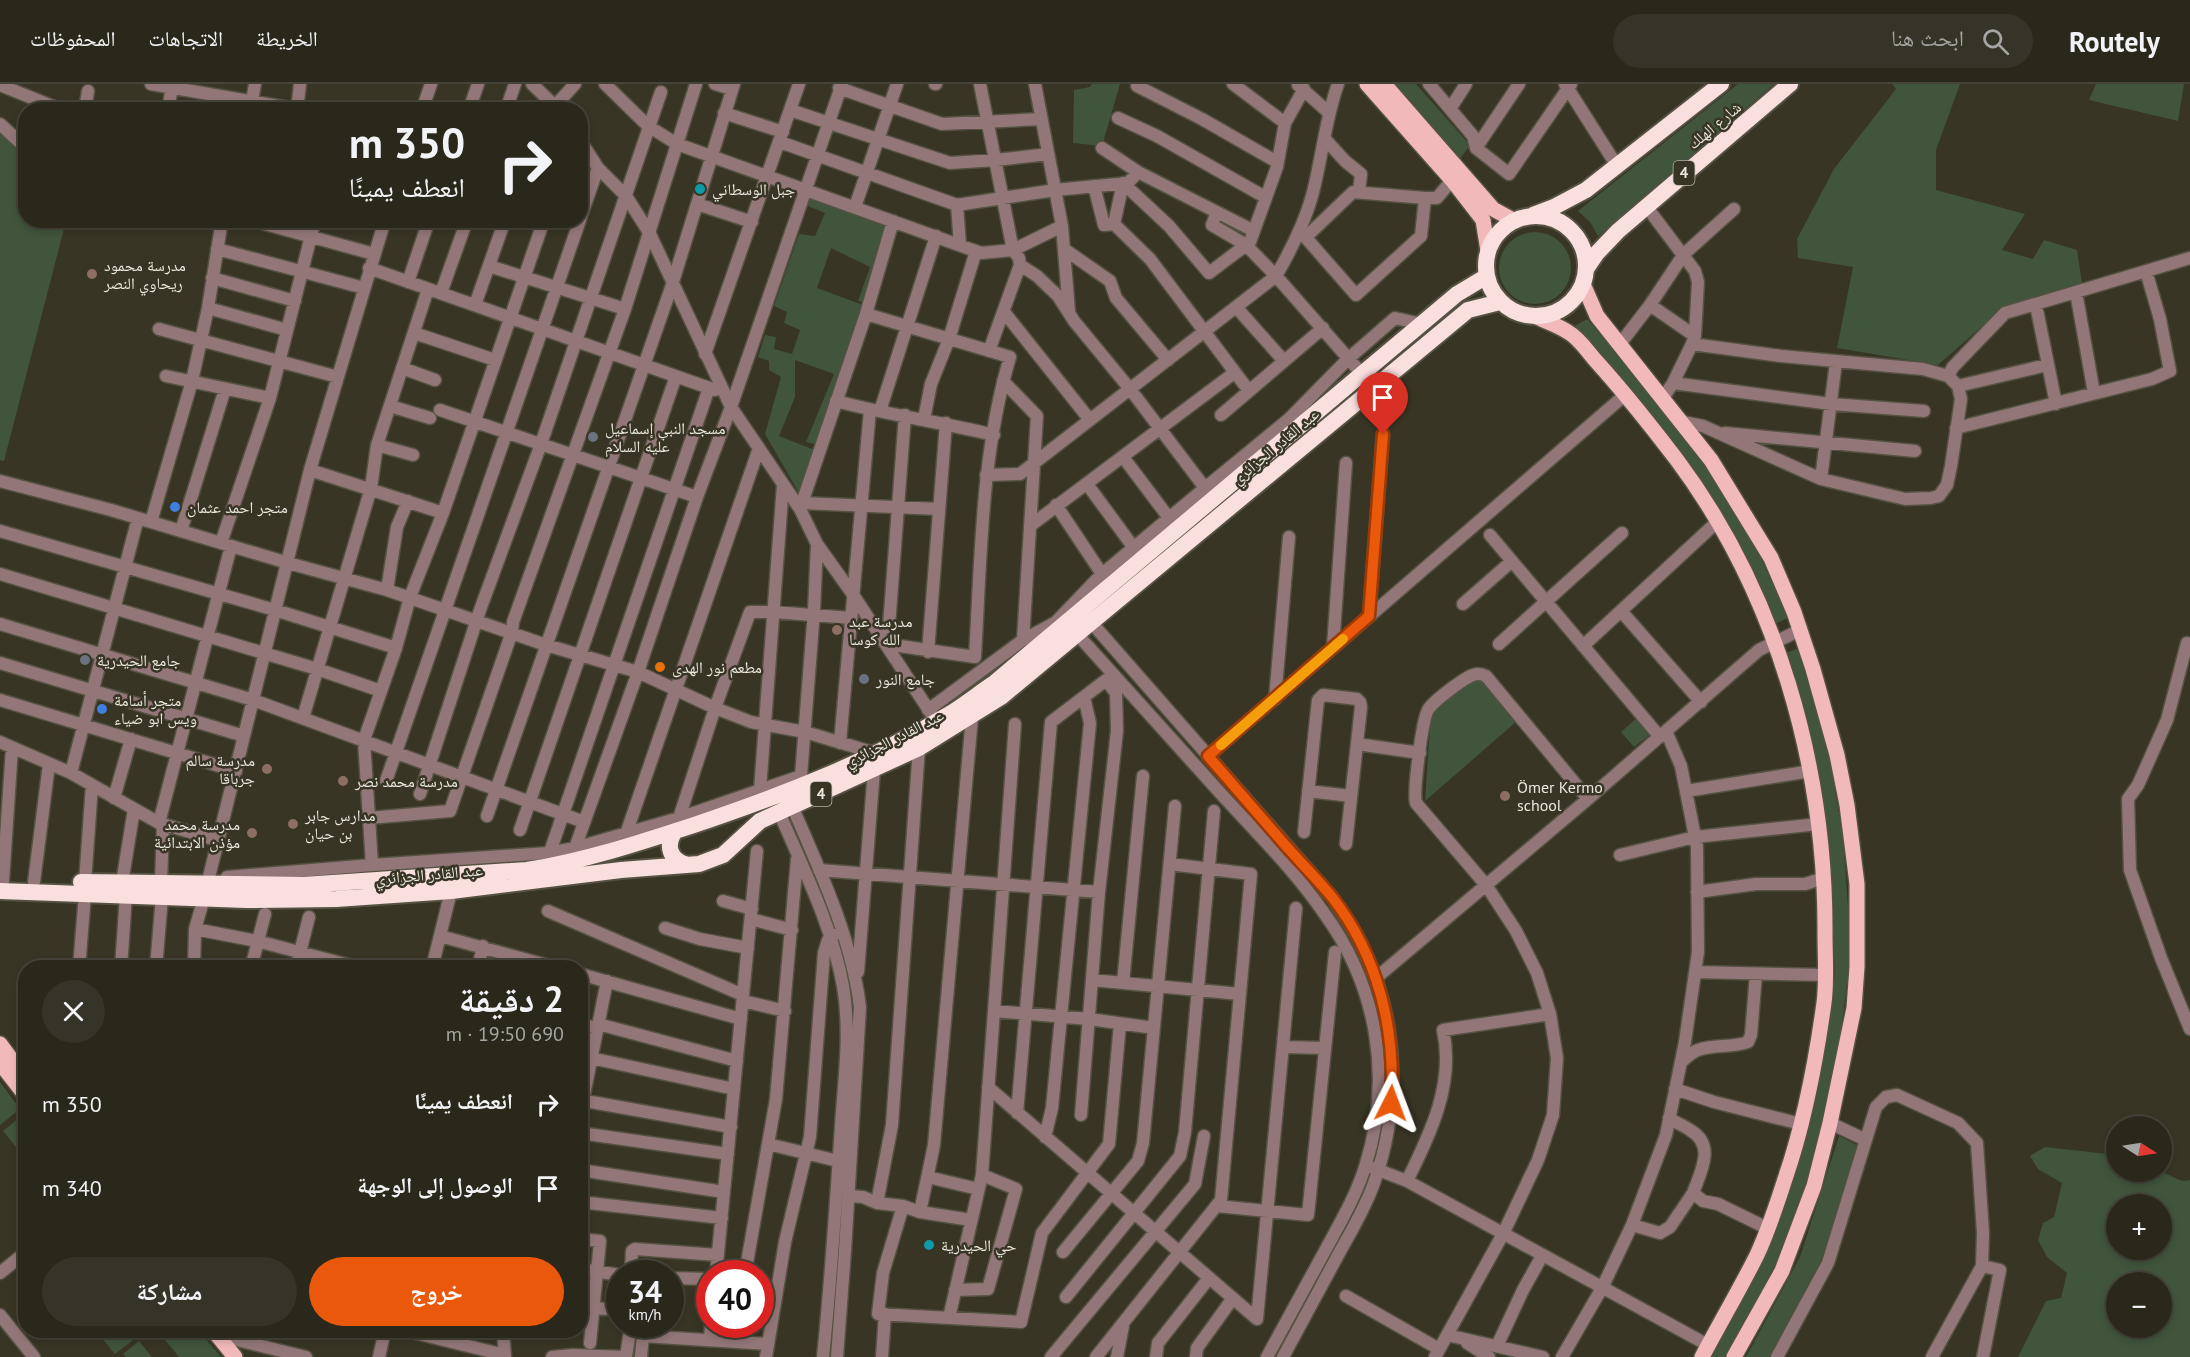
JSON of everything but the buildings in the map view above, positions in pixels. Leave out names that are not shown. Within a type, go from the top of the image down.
[{"type":"highway","name":"شارع الهلك","points":[[1521,219],[1554,207],[1586,190],[1721,84]]},
{"type":"highway","name":"شارع الهلك","points":[[1585,277],[1597,253],[1618,231],[1790,84]]},
{"type":"highway","points":[[1543,216],[1557,220],[1570,229],[1579,240],[1585,254],[1585,277],[1576,297],[1565,308],[1552,314],[1537,317],[1514,312],[1500,302],[1487,276],[1488,252],[1494,238],[1504,228],[1521,219],[1543,216]]},
{"type":"highway","name":"عبد القادر الجزائري","points":[[207,887],[246,900],[336,899],[452,891],[712,861],[734,847],[760,820],[786,809],[874,762],[932,716],[993,684],[1457,294],[1487,276]]},
{"type":"highway","name":"عبد القادر الجزائري","points":[[1,884],[161,890],[303,885],[527,870],[611,852],[677,825],[721,816],[786,791],[919,748],[1001,697],[1468,310],[1500,302]]},
{"type":"highway","points":[[721,816],[727,819],[735,829],[734,847]]},
{"type":"highway","points":[[677,825],[671,837],[670,852],[674,858],[687,865]]},
{"type":"highway","name":"عبد القادر الجزائري","points":[[1,884],[34,882],[85,888]]},
{"type":"main road","points":[[1367,84],[1452,180],[1483,220],[1488,252]]},
{"type":"main road","points":[[1384,84],[1493,209],[1521,219]]},
{"type":"main road","points":[[1585,277],[1597,316],[1711,460],[1771,558],[1800,630],[1837,754],[1847,805],[1857,884],[1857,967],[1854,1008],[1830,1124],[1814,1186],[1782,1271],[1734,1357]]},
{"type":"main road","points":[[1537,317],[1571,333],[1626,394],[1689,476],[1717,522],[1745,573],[1774,641],[1796,708],[1819,824],[1824,878],[1824,1001],[1801,1124],[1786,1178],[1758,1253],[1705,1351]]},
{"type":"main road","points":[[0,1044],[18,1068]]},
{"type":"main road","points":[[1,1066],[18,1086]]},
{"type":"main road","points":[[220,1338],[235,1357]]},
{"type":"main road","points":[[231,1338],[247,1357]]},
{"type":"street","points":[[151,84],[258,102]]},
{"type":"street","points":[[252,101],[255,84]]},
{"type":"street","points":[[299,102],[300,84]]},
{"type":"street","points":[[425,102],[431,84]]},
{"type":"street","points":[[472,102],[478,84]]},
{"type":"street","points":[[509,102],[515,84]]},
{"type":"street","points":[[532,84],[548,102]]},
{"type":"street","points":[[556,102],[575,84]]},
{"type":"street","points":[[604,84],[648,126],[677,144],[981,253],[1013,249],[1062,226]]},
{"type":"street","points":[[369,819],[450,811],[512,632],[513,622],[625,309],[696,84]]},
{"type":"street","points":[[487,816],[672,285],[733,87],[715,84]]},
{"type":"street","points":[[705,354],[798,84]]},
{"type":"street","points":[[855,207],[897,84]]},
{"type":"street","points":[[980,84],[1013,249],[1019,258],[1020,265],[989,351]]},
{"type":"street","points":[[1035,84],[1062,226],[1070,313]]},
{"type":"street","points":[[1233,84],[1285,123]]},
{"type":"street","points":[[1303,234],[1325,139],[1328,112],[1338,84]]},
{"type":"street","points":[[1429,84],[1473,136],[1476,148],[1509,174],[1568,86],[1617,166]]},
{"type":"street","points":[[1450,109],[1467,84]]},
{"type":"street","points":[[1476,148],[1519,84]]},
{"type":"street","points":[[0,85],[42,102]]},
{"type":"street","points":[[575,848],[731,407],[841,86],[890,106],[942,123],[1041,119]]},
{"type":"street","points":[[1137,86],[1202,119],[1277,162]]},
{"type":"street","points":[[169,102],[172,87]]},
{"type":"street","points":[[1123,183],[1169,226],[1209,273],[1250,242],[1277,162],[1285,123],[1300,87],[1328,112]]},
{"type":"street","points":[[86,102],[88,91]]},
{"type":"street","points":[[420,794],[477,621],[541,444],[661,92]]},
{"type":"street","points":[[790,110],[877,141],[950,163],[1048,154]]},
{"type":"street","points":[[724,113],[781,137],[816,156],[957,205],[1055,190],[1128,183],[1138,172]]},
{"type":"street","points":[[1118,118],[1157,136],[1265,197]]},
{"type":"street","points":[[0,124],[18,141]]},
{"type":"street","points":[[1325,139],[1345,161],[1361,174],[1359,192]]},
{"type":"street","points":[[1102,148],[1138,172],[1216,214],[1254,231]]},
{"type":"street","points":[[588,152],[598,168],[626,196],[650,234],[731,407],[783,485],[801,506],[817,544],[854,596],[932,716],[1023,640],[1056,621],[1102,574],[1289,419],[1349,358],[1395,318],[1422,324]]},
{"type":"street","points":[[588,197],[598,168]]},
{"type":"street","points":[[986,475],[1020,474],[1168,360],[1276,276],[1303,234],[1353,192],[1437,198],[1452,180]]},
{"type":"street","points":[[1114,224],[1123,183]]},
{"type":"street","points":[[1094,186],[1104,225],[1114,224],[1150,259],[1249,391]]},
{"type":"street","points":[[1303,234],[1356,295],[1420,236],[1425,198]]},
{"type":"street","points":[[697,204],[752,222]]},
{"type":"street","points":[[957,205],[960,245]]},
{"type":"street","points":[[1646,206],[1684,254],[1695,271],[1698,282],[1693,340],[1664,398]]},
{"type":"street","points":[[1620,344],[1650,305],[1684,254],[1734,209]]},
{"type":"street","points":[[1216,214],[1212,225],[1246,245],[1362,374]]},
{"type":"street","points":[[801,506],[866,314],[893,221]]},
{"type":"street","points":[[151,522],[192,381],[208,308],[221,228]]},
{"type":"street","points":[[286,228],[311,238],[374,254]]},
{"type":"street","points":[[157,960],[161,890],[161,824],[218,594],[226,544],[280,362],[313,228]]},
{"type":"street","points":[[194,960],[195,930],[310,470],[382,228]]},
{"type":"street","points":[[408,282],[426,228]]},
{"type":"street","points":[[441,293],[464,228]]},
{"type":"street","points":[[475,305],[502,228]]},
{"type":"street","points":[[372,865],[364,740],[396,648],[410,597],[443,513],[541,228]]},
{"type":"street","points":[[386,781],[577,228]]},
{"type":"street","points":[[840,743],[860,506],[875,411],[907,326],[936,236]]},
{"type":"street","points":[[217,249],[364,288]]},
{"type":"street","points":[[1064,249],[1110,281],[1116,298],[1168,360]]},
{"type":"street","points":[[924,419],[932,384],[949,339],[976,250]]},
{"type":"street","points":[[1948,376],[1953,367],[2005,313],[2190,258]]},
{"type":"street","points":[[1020,265],[1037,276],[1058,296],[1205,488]]},
{"type":"street","points":[[489,266],[625,309]]},
{"type":"street","points":[[369,268],[724,393]]},
{"type":"street","points":[[1956,428],[2152,379],[2170,371],[2160,318],[2146,271]]},
{"type":"street","points":[[212,278],[295,301]]},
{"type":"street","points":[[303,718],[371,488],[378,445],[428,289]]},
{"type":"street","points":[[2076,292],[2094,393]]},
{"type":"street","points":[[1650,305],[1693,340],[1781,357],[1923,369],[1948,376],[1958,386],[1961,399],[1947,485],[1939,496],[1905,499],[1821,479],[1703,426],[1683,422]]},
{"type":"street","points":[[2036,305],[2056,404]]},
{"type":"street","points":[[1236,307],[1284,361]]},
{"type":"street","points":[[208,308],[287,330]]},
{"type":"street","points":[[1004,312],[1090,420]]},
{"type":"street","points":[[866,314],[1010,357],[1003,381],[986,475],[975,657],[927,652],[886,644]]},
{"type":"street","points":[[1221,415],[1323,328]]},
{"type":"street","points":[[159,329],[338,377]]},
{"type":"street","points":[[414,333],[495,360]]},
{"type":"street","points":[[1821,479],[1836,362]]},
{"type":"street","points":[[1958,386],[2048,365]]},
{"type":"street","points":[[402,368],[435,380]]},
{"type":"street","points":[[1030,526],[1234,373]]},
{"type":"street","points":[[166,376],[270,398]]},
{"type":"street","points":[[520,831],[676,376]]},
{"type":"street","points":[[1003,381],[1037,416],[1023,640]]},
{"type":"street","points":[[1673,383],[1831,404],[1924,411]]},
{"type":"street","points":[[550,852],[709,388]]},
{"type":"street","points":[[181,531],[225,389]]},
{"type":"street","points":[[1208,756],[1626,394]]},
{"type":"street","points":[[836,401],[994,435]]},
{"type":"street","points":[[390,406],[430,418]]},
{"type":"street","points":[[440,410],[698,497]]},
{"type":"street","points":[[878,632],[889,626],[905,415]]},
{"type":"street","points":[[927,652],[946,423]]},
{"type":"street","points":[[1714,431],[1915,451]]},
{"type":"street","points":[[1369,616],[1383,434]]},
{"type":"street","points":[[378,445],[413,455]]},
{"type":"street","points":[[626,834],[759,448]]},
{"type":"street","points":[[1124,457],[1169,518]]},
{"type":"street","points":[[1334,647],[1346,463]]},
{"type":"street","points":[[310,470],[443,513]]},
{"type":"street","points":[[0,481],[138,518],[410,597],[546,645],[638,672],[715,708],[765,725],[805,732],[840,743],[874,762],[857,985]]},
{"type":"street","points":[[1087,484],[1134,548]]},
{"type":"street","points":[[760,790],[783,485]]},
{"type":"street","points":[[387,590],[398,527],[408,501]]},
{"type":"street","points":[[1056,505],[1102,574]]},
{"type":"street","points":[[801,506],[939,509]]},
{"type":"street","points":[[71,773],[138,518]]},
{"type":"street","points":[[1584,646],[1717,522]]},
{"type":"street","points":[[0,531],[275,610],[396,648]]},
{"type":"street","points":[[1499,644],[1622,533]]},
{"type":"street","points":[[1490,535],[1584,646],[1663,734],[1681,766],[1697,847],[1698,952],[1681,1062],[1666,1135],[1632,1226],[1602,1288],[1562,1357]]},
{"type":"street","points":[[1275,699],[1289,537]]},
{"type":"street","points":[[207,887],[372,865],[550,852],[575,848],[626,834],[677,825],[760,790],[801,776],[814,614],[817,544]]},
{"type":"street","points":[[1463,604],[1512,561]]},
{"type":"street","points":[[0,574],[317,669],[381,691]]},
{"type":"street","points":[[1621,611],[1701,702]]},
{"type":"street","points":[[677,825],[715,708],[750,612],[851,618]]},
{"type":"street","points":[[1092,622],[1332,897],[1363,948],[1376,978],[1387,1019],[1392,1059],[1389,1118],[1378,1170],[1360,1214],[1282,1357]]},
{"type":"street","points":[[0,624],[253,700],[584,822]]},
{"type":"street","points":[[1376,978],[1588,799],[1759,650],[1800,630]]},
{"type":"street","points":[[1077,634],[1306,888],[1339,935],[1359,974],[1373,1017],[1379,1054],[1378,1102],[1366,1166],[1350,1204],[1267,1357]]},
{"type":"street","points":[[2187,643],[2167,720],[2138,785],[2128,799],[2130,870],[2161,958],[2190,1029]]},
{"type":"street","points":[[0,663],[244,736]]},
{"type":"street","points":[[1346,1296],[1437,1353],[1453,1336],[1503,1234],[1538,1160],[1553,1115],[1557,1058],[1550,1014],[1537,973],[1516,931],[1486,885],[1416,803],[1420,753],[1429,708],[1468,677],[1475,674],[1490,678],[1588,799]]},
{"type":"street","points":[[1017,1113],[1051,722],[1106,680],[1116,693],[1117,731],[1100,892],[1081,1114]]},
{"type":"street","points":[[1304,832],[1318,700],[1321,696],[1357,699],[1360,702],[1357,744],[1346,844]]},
{"type":"street","points":[[1045,1137],[1052,1108],[1090,723],[1083,698]]},
{"type":"street","points":[[0,699],[236,771]]},
{"type":"street","points":[[920,1212],[934,1145],[972,717]]},
{"type":"street","points":[[949,1318],[981,1175],[1015,724]]},
{"type":"street","points":[[114,798],[131,739]]},
{"type":"street","points":[[0,742],[71,773],[161,824],[217,840]]},
{"type":"street","points":[[1357,744],[1420,753]]},
{"type":"street","points":[[1,884],[12,747]]},
{"type":"street","points":[[877,1203],[892,1125],[919,748]]},
{"type":"street","points":[[34,882],[49,764]]},
{"type":"street","points":[[1686,791],[1810,771]]},
{"type":"street","points":[[1123,983],[1143,776]]},
{"type":"street","points":[[80,960],[92,785]]},
{"type":"street","points":[[1308,791],[1351,796]]},
{"type":"street","points":[[1063,1252],[1138,1161],[1143,1143],[1175,806]]},
{"type":"street","points":[[121,960],[124,889],[134,809]]},
{"type":"street","points":[[786,809],[798,855],[831,937],[843,988],[846,1016],[835,1211],[823,1357]]},
{"type":"street","points":[[786,809],[819,870],[843,932],[857,985],[860,1007],[837,1357]]},
{"type":"street","points":[[1066,1297],[1180,1156],[1185,1132],[1214,811]]},
{"type":"street","points":[[1620,855],[1695,837],[1819,824]]},
{"type":"street","points":[[718,1260],[757,851]]},
{"type":"street","points":[[747,1260],[776,1099],[798,855]]},
{"type":"street","points":[[1096,1357],[1221,1200],[1251,874],[1170,864]]},
{"type":"street","points":[[819,870],[1100,892]]},
{"type":"street","points":[[1697,892],[1756,884],[1805,884],[1824,878]]},
{"type":"street","points":[[434,960],[452,891]]},
{"type":"street","points":[[723,901],[792,930]]},
{"type":"street","points":[[988,1087],[1257,1318],[1296,908]]},
{"type":"street","points":[[548,911],[743,998],[785,1011]]},
{"type":"street","points":[[252,960],[265,914]]},
{"type":"street","points":[[298,960],[309,917]]},
{"type":"street","points":[[665,928],[700,939],[748,948]]},
{"type":"street","points":[[195,930],[257,941],[326,960]]},
{"type":"street","points":[[766,1357],[775,1314],[785,1242],[808,1154],[824,953],[831,937],[843,932]]},
{"type":"street","points":[[440,936],[483,946],[518,960]]},
{"type":"street","points":[[480,960],[483,946]]},
{"type":"street","points":[[1217,1206],[1308,1215],[1335,952]]},
{"type":"street","points":[[1695,972],[1825,975]]},
{"type":"street","points":[[1681,1062],[1696,1050],[1748,1042],[1751,1035],[1756,974]]},
{"type":"street","points":[[588,976],[741,1019]]},
{"type":"street","points":[[1092,980],[1240,994]]},
{"type":"street","points":[[588,1072],[607,981]]},
{"type":"street","points":[[994,1011],[1089,1019],[1154,1028]]},
{"type":"street","points":[[1407,1181],[1430,1134],[1443,1096],[1446,1059],[1443,1030],[1550,1014]]},
{"type":"street","points":[[903,1206],[883,1273],[878,1314],[1021,1322],[1042,1233],[1109,1144],[1120,1024]]},
{"type":"street","points":[[588,1025],[737,1061]]},
{"type":"street","points":[[1283,1047],[1325,1048]]},
{"type":"street","points":[[591,1058],[734,1089]]},
{"type":"street","points":[[1676,1089],[1714,1102],[1801,1124]]},
{"type":"street","points":[[1777,1357],[1828,1263],[1876,1107],[1886,1097],[1897,1095],[1958,1123],[1977,1143],[1983,1233],[1982,1266],[1932,1357]]},
{"type":"street","points":[[588,1101],[731,1127]]},
{"type":"street","points":[[1632,1226],[1660,1233],[1670,1227],[1693,1193],[1706,1155],[1705,1144],[1690,1130],[1670,1118]]},
{"type":"street","points":[[1830,1124],[1866,1140]]},
{"type":"street","points":[[588,1134],[728,1154]]},
{"type":"street","points":[[1052,1357],[1195,1184],[1204,1136]]},
{"type":"street","points":[[768,1144],[838,1161]]},
{"type":"street","points":[[1366,1166],[1407,1181],[1602,1288],[1705,1351]]},
{"type":"street","points":[[588,1171],[724,1192]]},
{"type":"street","points":[[955,1290],[988,1289],[1016,1189],[981,1175]]},
{"type":"street","points":[[928,1177],[978,1189]]},
{"type":"street","points":[[1693,1193],[1702,1201],[1718,1204],[1767,1228]]},
{"type":"street","points":[[849,1196],[903,1206],[920,1212],[971,1220]]},
{"type":"street","points":[[588,1203],[722,1218]]},
{"type":"street","points":[[835,1211],[848,1212]]},
{"type":"street","points":[[588,1240],[600,1241],[597,1271],[588,1303]]},
{"type":"street","points":[[632,1260],[632,1251],[635,1249],[718,1256]]},
{"type":"street","points":[[1497,1346],[1542,1256]]},
{"type":"street","points":[[0,1273],[18,1258]]},
{"type":"street","points":[[1982,1266],[2000,1270],[1983,1357]]},
{"type":"street","points":[[588,1270],[606,1273]]},
{"type":"street","points":[[1156,1357],[1158,1343],[1209,1278]]},
{"type":"street","points":[[1196,1357],[1197,1348],[1233,1298]]},
{"type":"street","points":[[1296,1303],[1309,1309]]},
{"type":"street","points":[[588,1307],[606,1309]]},
{"type":"street","points":[[882,1357],[885,1314]]},
{"type":"street","points":[[0,1315],[18,1337]]},
{"type":"street","points":[[588,1319],[590,1343]]},
{"type":"street","points":[[1117,1357],[1124,1322]]},
{"type":"street","points":[[684,1336],[768,1344]]},
{"type":"street","points":[[1453,1336],[1543,1357]]},
{"type":"street","points":[[1453,1336],[1489,1357]]},
{"type":"street","points":[[19,1338],[34,1357]]},
{"type":"street","points":[[240,1338],[306,1357]]},
{"type":"street","points":[[379,1357],[383,1338]]},
{"type":"street","points":[[434,1338],[505,1356],[504,1338]]},
{"type":"street","points":[[552,1357],[583,1355],[626,1357],[629,1338]]},
{"type":"street","points":[[641,1357],[643,1338]]},
{"type":"street","points":[[738,1338],[738,1342]]},
{"type":"green space","points":[[1092,84],[1120,84],[1102,146],[1073,143],[1074,90],[1090,87]]},
{"type":"green space","points":[[1393,84],[1416,84],[1470,145],[1460,159]]},
{"type":"green space","points":[[1738,84],[1774,84],[1598,236],[1590,222],[1578,211]]},
{"type":"green space","points":[[1892,84],[1960,84],[1936,150],[1936,190],[2025,214],[2002,250],[2033,259],[2044,240],[2077,250],[2082,283],[2002,309],[1938,365],[1837,348],[1853,267],[1798,258],[1797,239],[1834,169],[1896,89]]},
{"type":"green space","points":[[2096,84],[2184,84],[2178,121],[2089,100]]},
{"type":"green space","points":[[0,124],[18,144],[18,228],[64,228],[4,461],[0,460]]},
{"type":"green space","points":[[811,194],[891,223],[864,302],[858,301],[870,267],[831,248],[817,288],[863,305],[819,445],[806,442],[834,374],[795,360],[795,397],[779,436],[817,451],[802,498],[765,434],[781,377],[769,370],[769,361],[758,357],[765,335],[776,337],[774,349],[792,354],[800,330],[784,323],[787,312],[774,306],[799,234],[815,236],[825,213],[808,206]]},
{"type":"green space","points":[[1535,232],[1555,238],[1565,248],[1571,268],[1565,288],[1555,298],[1535,304],[1515,298],[1505,288],[1499,268],[1505,248],[1515,238]]},
{"type":"green space","points":[[1587,319],[1666,412],[1720,486],[1750,537],[1788,618],[1775,624],[1730,531],[1699,478],[1656,419],[1575,326]]},
{"type":"green space","points":[[1799,648],[1826,736],[1843,838],[1848,907],[1848,974],[1839,1048],[1816,1151],[1802,1199],[1774,1267],[1725,1357],[1709,1357],[1761,1260],[1825,1047],[1835,973],[1829,841],[1822,790],[1799,689],[1786,653]]},
{"type":"green space","points":[[1476,675],[1516,722],[1425,801],[1431,713]]},
{"type":"green space","points":[[1637,718],[1651,734],[1634,747],[1621,732]]},
{"type":"green space","points":[[0,1082],[18,1106],[18,1111],[0,1125]]},
{"type":"green space","points":[[18,1119],[18,1149],[3,1131]]},
{"type":"green space","points":[[1839,1136],[1857,1145],[1821,1260],[1769,1357],[1746,1357],[1800,1257]]},
{"type":"green space","points":[[2045,1147],[2106,1154],[2106,1182],[2172,1182],[2172,1176],[2179,1180],[2190,1180],[2190,1357],[2018,1357],[2046,1301],[2061,1298],[2067,1273],[2047,1257],[2038,1240],[2043,1223],[2054,1217],[2062,1183],[2038,1169],[2030,1156]]},
{"type":"green space","points":[[102,1338],[136,1338],[115,1354]]},
{"type":"green space","points":[[164,1338],[205,1338],[221,1357],[179,1357]]},
{"type":"green space","points":[[139,1341],[152,1357],[126,1357],[123,1354]]},
{"type":"slow traffic","points":[[1221,745],[1343,639]]},
{"type":"place","name":"جبل الوسطاني","points":[[700,189]]},
{"type":"place","name":"مدرسة محمود ريحاوي النصر","points":[[92,274]]},
{"type":"place","name":"مسجد النبي إسماعيل عليه السلام","points":[[593,437]]},
{"type":"place","name":"متجر احمد عثمان","points":[[175,507]]},
{"type":"place","name":"مدرسة عبد الله كوسا","points":[[837,630]]},
{"type":"place","name":"جامع الحيدرية","points":[[85,660]]},
{"type":"place","name":"مطعم نور الهدى","points":[[660,667]]},
{"type":"place","name":"جامع النور","points":[[864,679]]},
{"type":"place","name":"متجر أسامة ويس ابو ضياء","points":[[102,709]]},
{"type":"place","name":"مدرسة سالم جرباقا","points":[[267,769]]},
{"type":"place","name":"مدرسة محمد نصر","points":[[343,781]]},
{"type":"place","name":"Ömer Kermo school","points":[[1505,796]]},
{"type":"place","name":"مدارس جابر بن حيان","points":[[293,824]]},
{"type":"place","name":"مدرسة محمد مؤذن الابتدائية","points":[[252,833]]},
{"type":"place","name":"حي الحيدرية","points":[[929,1245]]},
{"type":"route","points":[[1383,434],[1369,616],[1208,756],[1332,897],[1351,925],[1376,978],[1391,1038],[1391,1103]]}]
